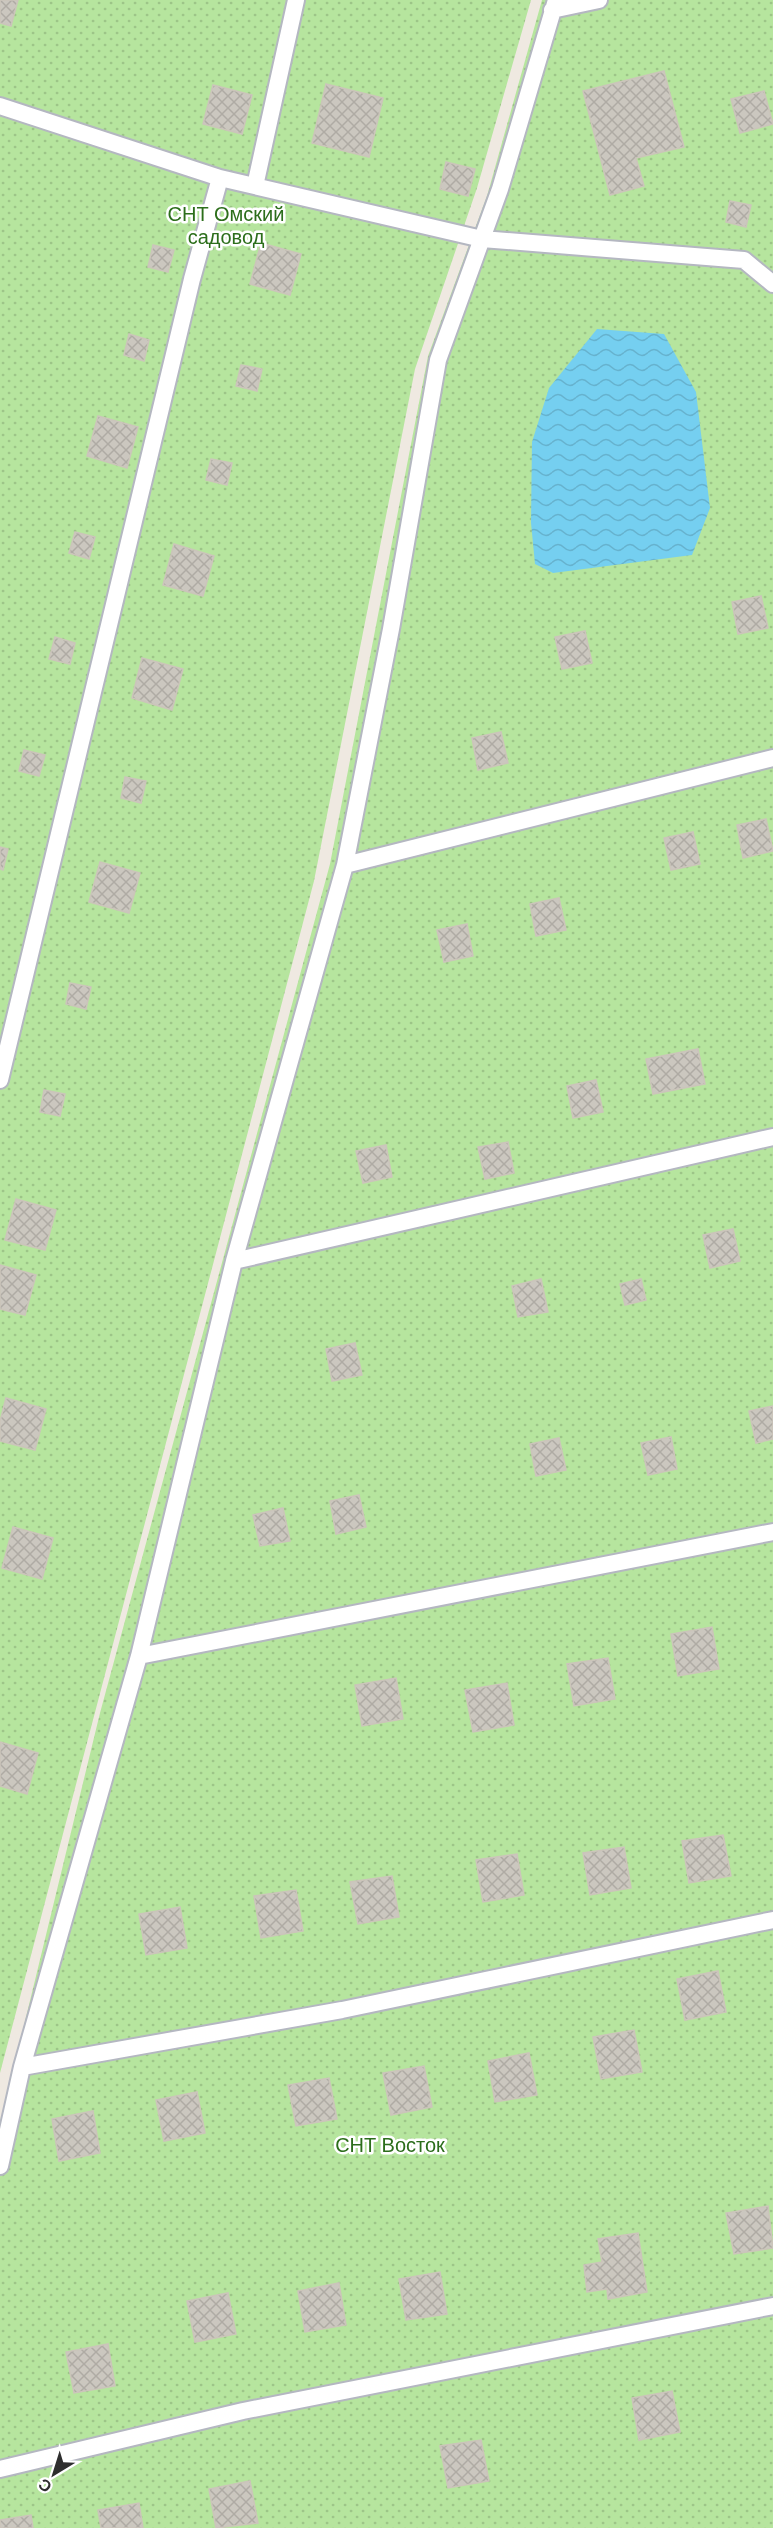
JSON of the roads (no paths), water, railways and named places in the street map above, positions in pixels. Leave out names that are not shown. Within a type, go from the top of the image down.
[{"type":"lane","points":[[255,186],[296,0]]},
{"type":"lane","points":[[0,2166],[22,2067],[139,1656],[234,1261],[345,865],[392,629],[438,360],[500,189],[554,5],[598,0]]},
{"type":"lane","points":[[0,106],[219,178],[482,239],[744,260],[773,284]]},
{"type":"lane","points":[[0,1080],[192,279],[219,178]]},
{"type":"lane","points":[[345,865],[773,758]]},
{"type":"lane","points":[[234,1261],[773,1137]]},
{"type":"lane","points":[[139,1656],[773,1532]]},
{"type":"lane","points":[[22,2067],[342,2010],[773,1920]]},
{"type":"lane","points":[[0,2469],[243,2411],[773,2306]]},
{"type":"water","points":[[597,329],[664,334],[696,392],[710,508],[692,555],[553,573],[535,564],[531,523],[532,442],[549,388]]},
{"type":"park label","name":"СНТ Омский садовод","points":[[226,226]]},
{"type":"park label","name":"СНТ Восток","points":[[390,2145]]}]
